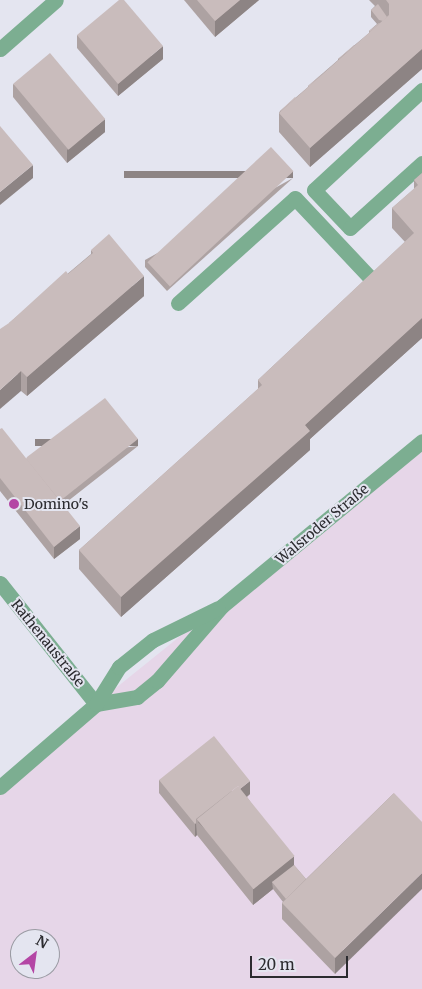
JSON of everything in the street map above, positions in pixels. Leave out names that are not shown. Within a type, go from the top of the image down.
[{"type":"street","points":[[0,49],[56,0]]},
{"type":"street","points":[[422,90],[314,190],[350,228],[422,163]]},
{"type":"street","points":[[178,303],[295,198],[378,286]]},
{"type":"street","name":"Walsroder Straße","points":[[96,704],[137,697],[157,681],[222,606],[422,441]]},
{"type":"street","name":"Rathenaustraße","points":[[0,583],[96,704]]},
{"type":"street","name":"Walsroder Straße","points":[[0,788],[96,704],[119,667],[153,640],[222,606]]},
{"type":"shaded area","points":[[422,441],[422,989],[0,989],[0,787],[96,704]]},
{"type":"building","points":[[119,0],[124,0],[163,46],[118,84],[77,35]]},
{"type":"building","points":[[197,0],[240,0],[215,21]]},
{"type":"building","points":[[386,0],[422,0],[422,49],[310,148],[279,113],[389,15],[389,4]]},
{"type":"building","points":[[378,4],[387,17],[383,21],[379,20],[371,10]]},
{"type":"building","points":[[50,53],[105,119],[69,150],[13,84]]},
{"type":"building","points":[[295,97],[296,98],[280,111]]},
{"type":"building","points":[[0,126],[33,165],[0,192]]},
{"type":"building","points":[[271,147],[294,171],[170,286],[147,262]]},
{"type":"building","points":[[422,173],[422,318],[305,425],[310,431],[121,597],[79,550],[262,385],[258,380],[414,233],[392,208],[418,185],[414,180]]},
{"type":"building","points":[[109,234],[144,276],[27,377],[21,371],[0,390],[0,329],[66,271],[68,274],[93,253],[91,250]]},
{"type":"building","points":[[105,398],[138,439],[60,501],[26,459]]},
{"type":"building","points":[[2,428],[80,526],[54,547],[0,478],[0,429]]},
{"type":"building","points":[[214,736],[250,781],[240,789],[238,786],[196,819],[195,824],[159,780]]},
{"type":"building","points":[[238,786],[295,856],[253,889],[197,819]]},
{"type":"building","points":[[394,793],[422,822],[422,873],[335,958],[282,903]]},
{"type":"building","points":[[294,865],[306,879],[286,899],[272,882]]},
{"type":"place","name":"Domino's","points":[[14,504]]}]
